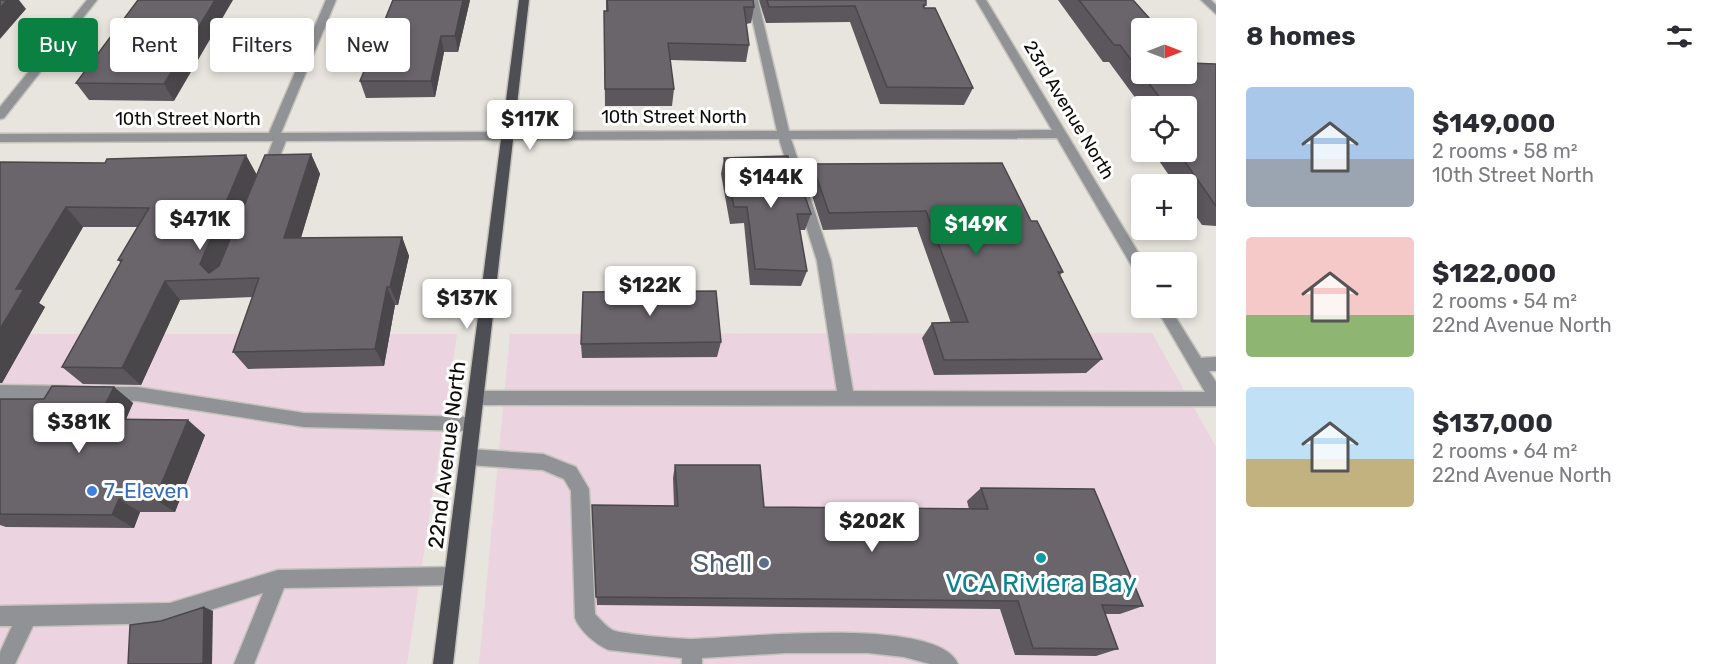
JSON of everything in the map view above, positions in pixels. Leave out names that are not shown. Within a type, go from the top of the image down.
[{"type":"main road","name":"22nd Avenue North","points":[[443,664],[524,0]]},
{"type":"street","points":[[0,115],[92,0]]},
{"type":"street","points":[[260,189],[277,137],[331,0]]},
{"type":"street","points":[[753,0],[784,135],[824,261],[846,399]]},
{"type":"street","name":"23rd Avenue North","points":[[981,0],[1131,253]]},
{"type":"street","points":[[1206,0],[1216,10]]},
{"type":"street","name":"10th Street North","points":[[0,138],[1060,134]]},
{"type":"street","points":[[476,398],[1216,398],[1169,318]]},
{"type":"street","points":[[1197,365],[1216,364]]},
{"type":"street","points":[[0,392],[137,394],[304,420],[472,424]]},
{"type":"street","points":[[469,458],[543,462],[570,473],[580,489],[585,618],[609,640],[691,657],[804,642],[920,648],[948,664]]},
{"type":"street","points":[[0,616],[170,613],[278,579],[454,576]]},
{"type":"street","points":[[244,664],[278,579]]},
{"type":"street","points":[[5,664],[27,616]]},
{"type":"shaded area","points":[[1152,333],[1216,447],[1216,664],[479,664],[510,334]]},
{"type":"shaded area","points":[[0,334],[457,334],[407,664],[0,664]]},
{"type":"building","points":[[0,0],[7,0],[0,8]]},
{"type":"building","points":[[138,0],[215,0],[198,28],[198,18],[125,18]]},
{"type":"building","points":[[393,0],[463,0],[455,36],[441,36],[431,81],[360,81],[364,72],[410,72],[410,18],[386,18]]},
{"type":"building","points":[[607,0],[753,0],[754,7],[744,7],[749,45],[668,43],[674,89],[605,89],[604,11],[608,11]]},
{"type":"building","points":[[767,0],[926,0],[924,8],[935,8],[973,88],[887,87],[855,6],[769,7]]},
{"type":"building","points":[[1079,0],[1133,0],[1149,18],[1131,18],[1131,60],[1120,45],[1114,45]]},
{"type":"building","points":[[110,37],[110,72],[171,72],[164,84],[76,83],[84,72],[98,72],[98,54]]},
{"type":"building","points":[[1197,63],[1216,64],[1216,206],[1197,179],[1197,174],[1193,174],[1185,162],[1197,162],[1197,96],[1158,96],[1149,84],[1197,84]]},
{"type":"building","points":[[311,154],[284,238],[402,237],[390,287],[387,287],[375,349],[233,352],[259,278],[165,281],[122,368],[62,367],[122,260],[118,260],[149,208],[66,207],[16,289],[24,289],[0,329],[0,162],[105,163],[107,159],[246,155],[200,264],[209,273],[219,266],[265,155]]},
{"type":"building","points":[[788,156],[790,164],[794,164],[811,214],[797,214],[807,271],[755,269],[747,207],[734,207],[724,158]]},
{"type":"building","points":[[1002,163],[1031,221],[1037,221],[1063,272],[1058,272],[1102,359],[944,360],[932,323],[968,322],[926,211],[829,213],[812,164]]},
{"type":"building","points":[[716,291],[721,342],[581,344],[583,292]]},
{"type":"building","name":"7-Eleven","points":[[52,386],[114,387],[98,419],[188,420],[155,499],[119,499],[112,515],[0,514],[0,399],[44,399]]},
{"type":"building","points":[[675,465],[760,465],[764,507],[988,509],[981,488],[1094,489],[1143,606],[1102,605],[1118,649],[1033,648],[1018,601],[596,597],[592,505],[678,506]]},
{"type":"building","points":[[204,607],[203,663],[128,664],[130,625],[161,621]]},
{"type":"place","name":"7-Eleven","points":[[92,491]]},
{"type":"place","name":"VCA Riviera Bay","points":[[1041,558]]},
{"type":"place","name":"Shell","points":[[764,563]]}]
